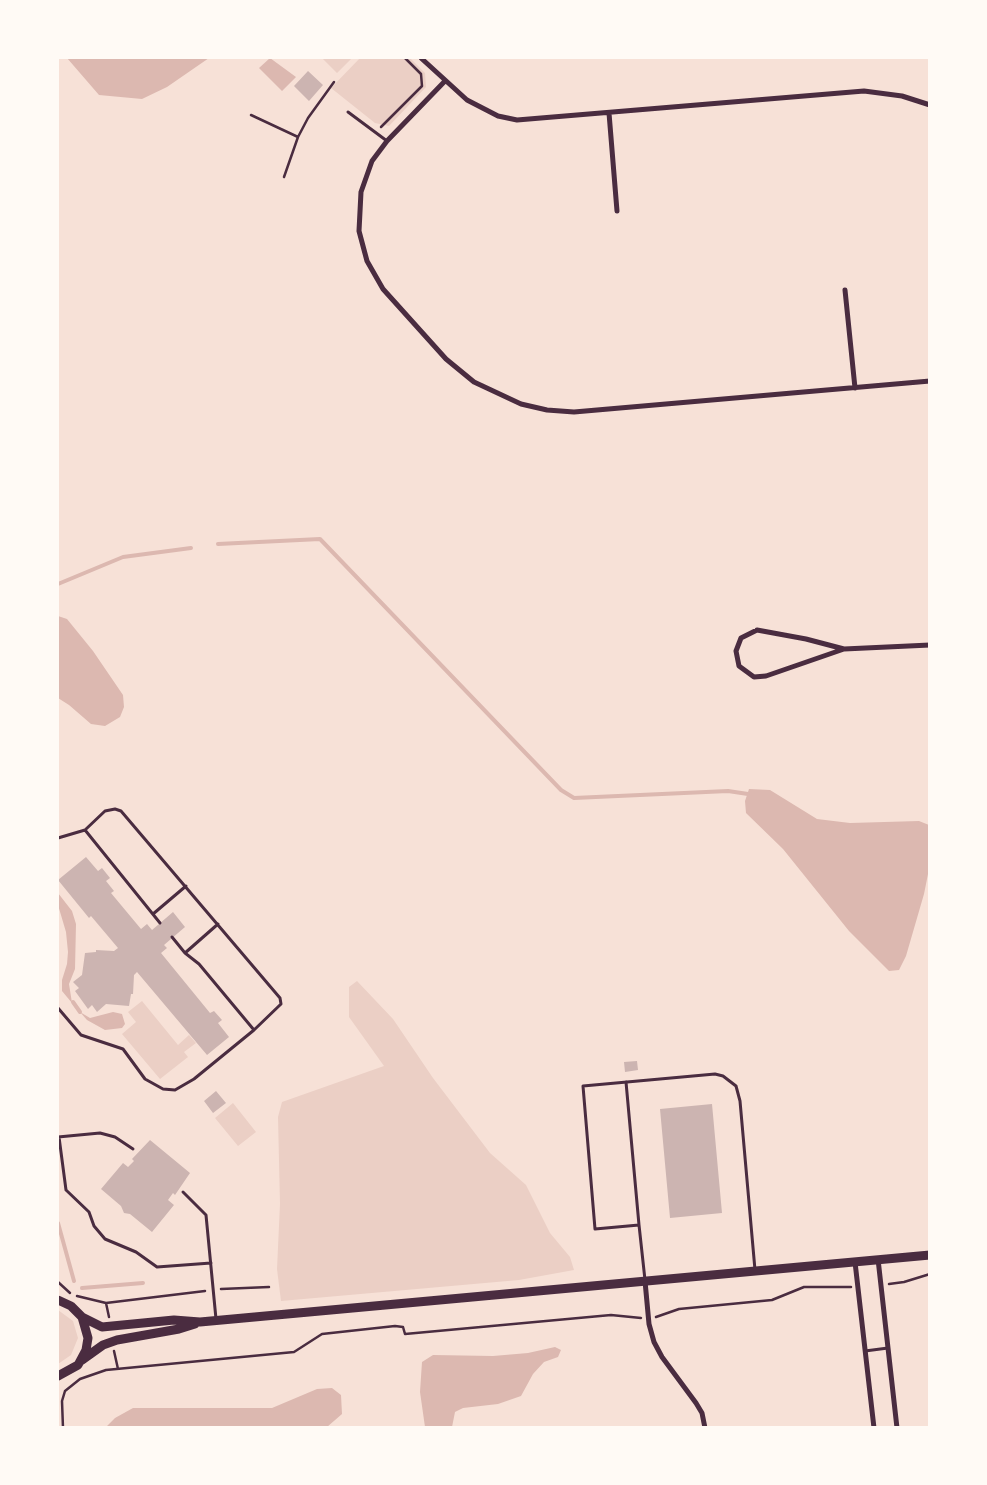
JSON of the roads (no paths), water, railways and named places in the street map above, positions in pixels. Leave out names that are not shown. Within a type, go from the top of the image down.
[{"type":"street","points":[[421,58],[445,81],[479,107],[507,118],[530,120],[864,91],[902,96],[930,105]]},
{"type":"street","points":[[445,81],[387,141],[372,161],[360,192],[359,231],[367,261],[383,289],[435,348],[465,376],[486,389],[536,408],[574,412],[930,381]]},
{"type":"street","points":[[608,113],[617,211]]},
{"type":"street","points":[[845,290],[855,388]]},
{"type":"street","points":[[844,650],[757,630],[741,638],[736,651],[736,658],[744,671],[754,677],[760,677],[844,650],[930,645]]},
{"type":"street","points":[[58,1300],[72,1306],[82,1316],[102,1327],[174,1320],[200,1322],[930,1255]]},
{"type":"street","points":[[878,1260],[897,1428]]},
{"type":"street","points":[[855,1262],[874,1428]]},
{"type":"street","points":[[645,1281],[649,1324],[654,1342],[662,1357],[702,1413],[705,1428]]},
{"type":"street","points":[[82,1316],[88,1338],[82,1360]]},
{"type":"street","points":[[59,1377],[73,1369],[97,1348],[112,1342],[179,1329],[200,1322]]},
{"type":"lane","points":[[348,112],[387,141]]},
{"type":"lane","points":[[58,838],[85,830],[105,811],[121,811],[280,998],[281,1004],[278,1009],[254,1030],[184,1086],[175,1090],[163,1089],[145,1079],[123,1049],[81,1035],[58,1008]]},
{"type":"lane","points":[[85,830],[160,923]]},
{"type":"lane","points":[[153,914],[186,886]]},
{"type":"lane","points":[[185,953],[218,924]]},
{"type":"lane","points":[[172,938],[185,953],[199,964],[254,1030]]},
{"type":"lane","points":[[639,1225],[595,1230],[583,1086],[715,1074],[723,1076],[736,1086],[740,1101],[755,1271]]},
{"type":"lane","points":[[626,1082],[645,1281]]},
{"type":"lane","points":[[133,1150],[115,1137],[100,1133],[58,1137],[66,1190],[89,1212],[94,1226],[105,1239],[136,1252],[157,1267],[211,1263]]},
{"type":"lane","points":[[183,1192],[206,1215],[216,1321]]},
{"type":"lane","points":[[865,1351],[888,1348]]},
{"type":"waterway","points":[[218,544],[320,539],[561,790],[574,798],[728,791],[748,794]]},
{"type":"waterway","points":[[58,584],[123,557],[191,548]]},
{"type":"waterway","points":[[73,1002],[80,1012]]},
{"type":"waterway","points":[[58,1223],[74,1281]]},
{"type":"waterway","points":[[82,1288],[143,1283]]}]
